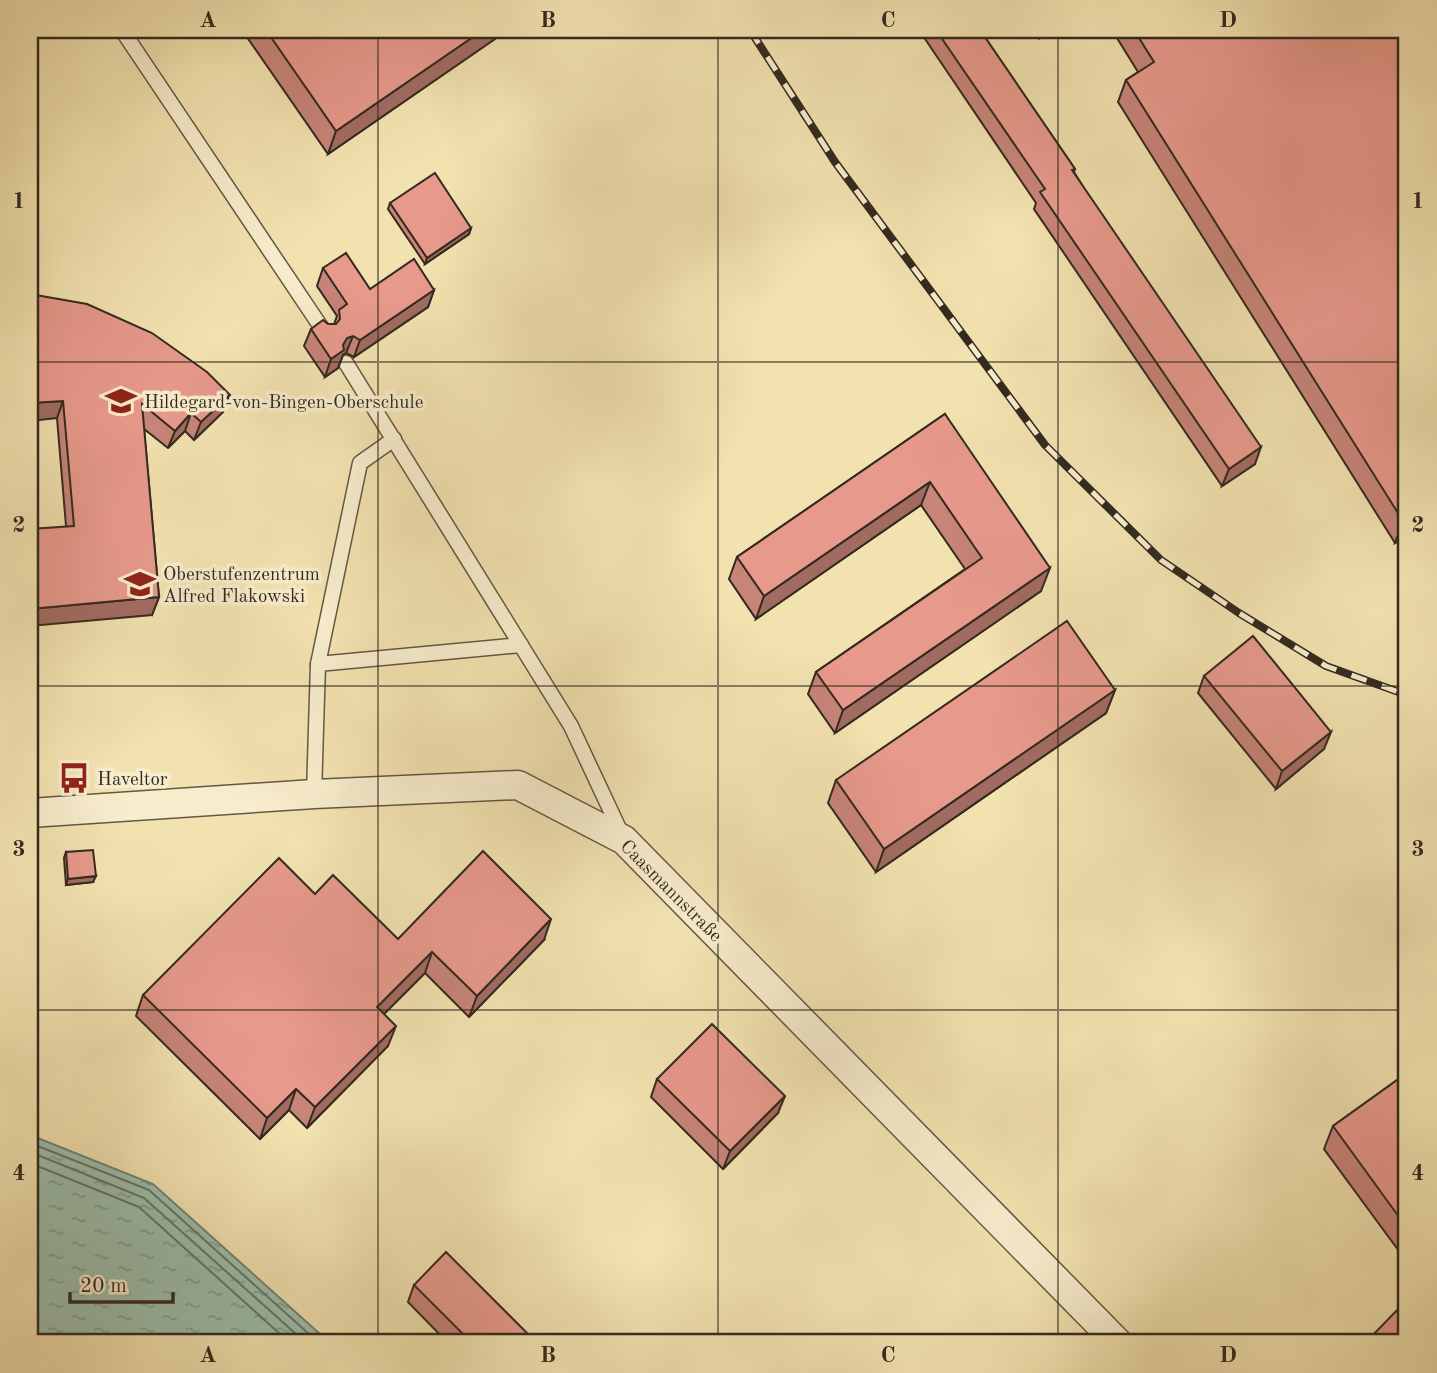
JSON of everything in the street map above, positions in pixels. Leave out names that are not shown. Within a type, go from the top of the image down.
[{"type":"street","name":"Caasmannstraße","points":[[30,813],[314,794],[518,785],[624,840],[1118,1343]]},
{"type":"lane","points":[[122,30],[325,332]]},
{"type":"lane","points":[[346,363],[571,726],[624,840]]},
{"type":"lane","points":[[314,794],[318,664],[359,463],[394,439]]},
{"type":"lane","points":[[318,664],[522,645]]},
{"type":"water","points":[[30,1135],[153,1184],[330,1343],[30,1343]]},
{"type":"building","points":[[266,30],[483,30],[336,131]]},
{"type":"building","points":[[936,30],[980,30],[1261,447],[1229,469],[1040,192],[1045,189]]},
{"type":"building","points":[[1134,30],[1407,30],[1407,518],[1403,521],[1126,80],[1154,62]]},
{"type":"building","points":[[435,173],[471,228],[427,258],[390,203]]},
{"type":"building","points":[[346,253],[370,289],[414,259],[434,290],[360,340],[353,336],[347,338],[343,345],[344,350],[331,359],[311,329],[323,320],[328,324],[336,324],[340,319],[339,310],[347,304],[323,268]]},
{"type":"building","points":[[30,294],[87,304],[152,333],[207,372],[230,395],[201,422],[191,413],[175,431],[142,404],[159,597],[30,609],[30,529],[74,526],[63,401],[30,403]]},
{"type":"building","points":[[945,414],[1050,568],[843,710],[816,672],[982,558],[930,482],[764,596],[737,557]]},
{"type":"building","points":[[1067,621],[1115,690],[884,849],[836,780]]},
{"type":"building","points":[[1253,636],[1331,732],[1282,771],[1204,676]]},
{"type":"building","points":[[93,850],[96,876],[68,879],[66,852]]},
{"type":"building","points":[[483,851],[551,919],[477,996],[432,952],[377,1007],[396,1026],[315,1107],[296,1089],[267,1118],[143,995],[279,858],[315,894],[333,875],[398,939]]},
{"type":"building","points":[[712,1024],[785,1096],[730,1151],[657,1079]]},
{"type":"building","points":[[1407,1073],[1407,1228],[1333,1126]]},
{"type":"building","points":[[446,1252],[537,1343],[472,1343],[414,1285]]},
{"type":"building","points":[[1407,1300],[1407,1343],[1365,1343]]},
{"type":"railway","points":[[750,30],[835,162],[1045,445],[1161,560],[1239,613],[1326,666],[1407,695]]},
{"type":"place","name":"Hildegard-von-Bingen-Oberschule","points":[[121,401]]},
{"type":"place","name":"Oberstufenzentrum Alfred Flakowski","points":[[140,584]]},
{"type":"place","name":"Haveltor","points":[[74,778]]}]
